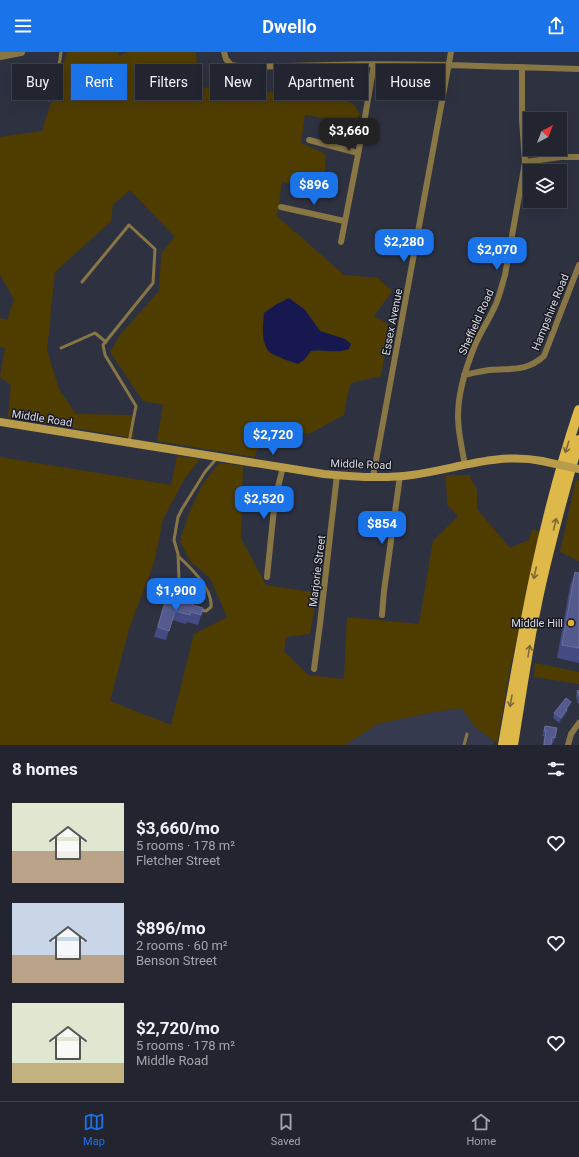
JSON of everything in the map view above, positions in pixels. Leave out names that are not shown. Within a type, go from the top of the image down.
[{"type":"main road","points":[[503,745],[523,628],[536,566],[557,482],[579,410]]},
{"type":"main road","name":"Middle Road","points":[[0,422],[337,475],[373,477],[400,476],[424,473],[483,460],[508,458],[528,458],[579,469]]},
{"type":"main road","points":[[512,745],[546,563],[563,494],[579,440]]},
{"type":"street","points":[[0,56],[21,52]]},
{"type":"street","points":[[224,52],[228,63],[231,65],[245,67],[374,64],[579,69]]},
{"type":"street","name":"Essex Avenue","points":[[373,477],[451,52]]},
{"type":"street","points":[[341,242],[374,64]]},
{"type":"street","name":"Sheffield Road","points":[[465,464],[461,446],[458,416],[464,375],[475,345],[496,304],[501,290],[525,162],[522,120],[522,67]]},
{"type":"street","points":[[308,140],[358,153]]},
{"type":"street","points":[[525,162],[579,156]]},
{"type":"street","points":[[281,208],[344,221]]},
{"type":"street","name":"Hampshire Road","points":[[464,375],[490,370],[521,368],[537,363],[544,356],[579,265]]},
{"type":"street","points":[[267,577],[275,500],[282,467]]},
{"type":"street","name":"Marjorie Street","points":[[314,668],[337,475]]},
{"type":"street","points":[[382,615],[400,476]]},
{"type":"street","points":[[568,745],[571,734],[579,723]]},
{"type":"lane","points":[[59,64],[61,52]]},
{"type":"lane","points":[[82,282],[129,225],[155,249],[153,283],[103,345],[105,355],[136,406],[129,442]]},
{"type":"lane","points":[[60,348],[95,333],[106,342]]},
{"type":"lane","points":[[184,605],[179,603],[175,590],[178,579],[178,556],[174,540],[178,517],[205,472],[217,457]]},
{"type":"lane","points":[[178,556],[202,582],[210,597],[211,605],[208,610],[196,609]]},
{"type":"lane","points":[[464,745],[467,734]]},
{"type":"shaded area","points":[[67,52],[118,52],[120,56],[127,52],[196,52],[197,64],[135,64],[135,100],[202,100],[202,87],[210,88],[210,100],[266,100],[266,92],[274,93],[274,100],[343,100],[354,104],[360,114],[355,124],[305,115],[301,143],[326,154],[323,191],[282,182],[277,216],[344,275],[378,278],[392,291],[374,316],[390,325],[381,376],[351,383],[344,415],[309,434],[262,428],[255,457],[157,441],[163,405],[143,401],[110,352],[120,335],[159,291],[161,253],[175,237],[130,190],[113,205],[111,221],[55,272],[47,350],[59,389],[76,414],[132,415],[134,438],[8,417],[11,385],[0,377],[5,348],[0,347],[0,318],[7,320],[14,299],[0,275],[0,137],[42,131],[52,100],[63,100],[63,65]],"holes":[[[289,298],[305,310],[320,331],[345,339],[318,350],[311,351],[304,360],[264,313]]]},
{"type":"shaded area","points":[[289,298],[305,310],[320,331],[345,339],[351,344],[349,349],[340,351],[311,351],[304,360],[298,364],[272,354],[268,350],[264,341],[264,313]]},
{"type":"shaded area","points":[[177,456],[200,459],[185,478],[163,519],[154,563],[129,629],[110,701],[171,725],[194,634],[227,617],[210,578],[190,561],[180,541],[189,513],[202,485],[219,463],[243,466],[241,538],[266,585],[317,593],[310,634],[286,637],[284,651],[308,675],[344,679],[347,617],[419,624],[433,541],[458,516],[447,505],[446,475],[469,475],[477,490],[477,509],[510,548],[529,540],[532,529],[540,532],[510,669],[497,743],[475,727],[462,708],[433,712],[378,724],[345,745],[0,745],[0,457],[171,485]]},
{"type":"shaded area","points":[[576,479],[579,481],[579,561],[560,552]]},
{"type":"shaded area","points":[[535,663],[579,672],[579,684],[534,677]]},
{"type":"shaded area","points":[[462,708],[475,727],[494,741],[494,745],[345,745],[378,724],[433,712]]},
{"type":"building","name":"Middle Hill","points":[[575,572],[579,573],[579,648],[562,645]]},
{"type":"building","points":[[166,598],[177,601],[177,599],[203,608],[201,615],[191,612],[190,615],[175,611],[169,631],[158,627]]},
{"type":"building","points":[[566,698],[571,702],[561,718],[554,713]]},
{"type":"building","points":[[545,726],[557,728],[555,738],[552,737],[551,745],[544,745],[546,731],[544,731]]},
{"type":"place","name":"Middle Hill","points":[[571,623]]}]
